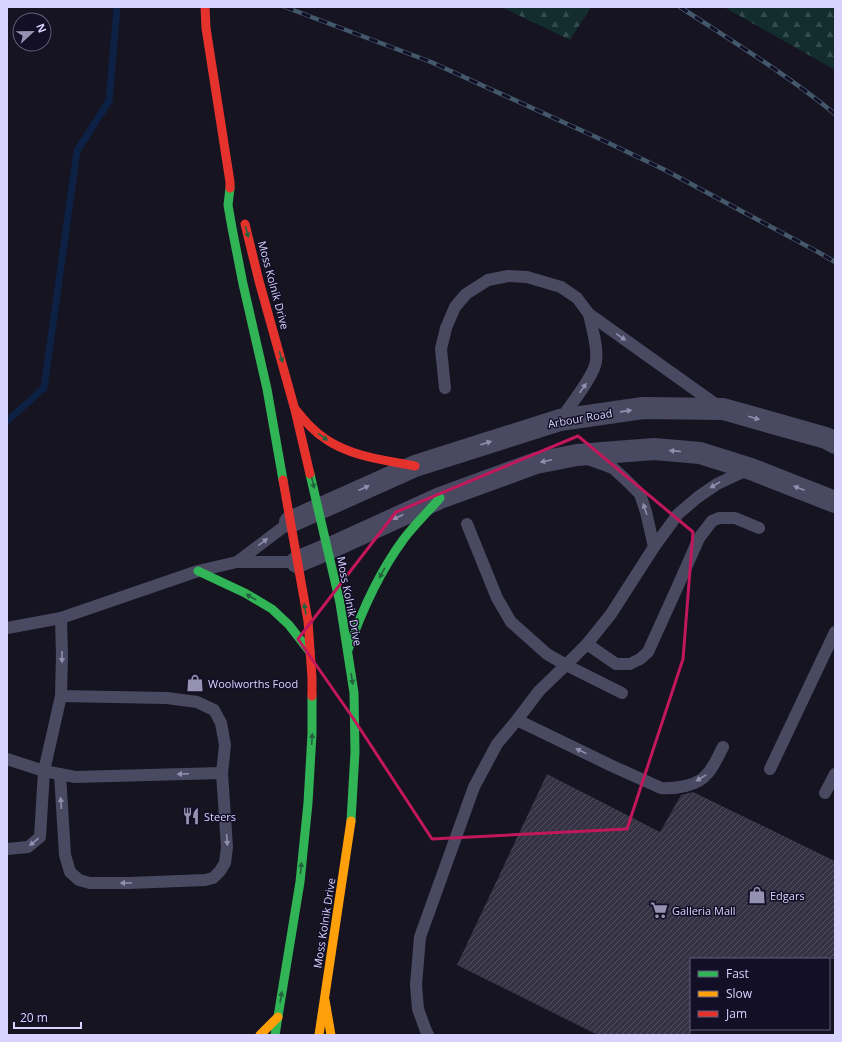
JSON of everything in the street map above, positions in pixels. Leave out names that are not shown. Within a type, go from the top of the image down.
[{"type":"main road","points":[[205,7],[206,28],[230,182],[228,205],[243,284],[267,389],[308,621],[312,678],[312,734],[308,803],[300,882],[275,1035]]},
{"type":"main road","points":[[230,182],[237,196]]},
{"type":"main road","name":"Moss Kolnik Drive","points":[[244,218],[259,281],[295,410],[319,509],[340,603],[354,693],[355,752],[352,816],[319,1035]]},
{"type":"main road","points":[[295,410],[315,432],[332,444],[350,452],[415,466]]},
{"type":"main road","points":[[348,652],[366,603],[383,570],[404,539],[440,498]]},
{"type":"main road","points":[[198,572],[245,594],[272,609],[289,625],[310,652]]},
{"type":"main road","points":[[324,1000],[331,1035]]},
{"type":"main road","points":[[260,1035],[278,1017]]},
{"type":"street","name":"Arbour Road","points":[[290,522],[415,466],[560,420],[643,408],[722,409],[826,438],[835,443]]},
{"type":"street","points":[[297,562],[440,498],[536,463],[578,455],[654,449],[700,453],[750,469],[835,502]]},
{"type":"lane","points":[[444,388],[441,349],[446,328],[455,307],[466,294],[488,280],[508,276],[527,277],[561,287],[578,298],[589,314],[722,409]]},
{"type":"lane","points":[[560,420],[591,376],[596,362],[596,348],[589,314]]},
{"type":"lane","points":[[578,455],[613,468],[640,494],[646,512],[654,547]]},
{"type":"lane","points":[[428,1035],[418,1008],[416,984],[420,937],[474,787],[497,744],[518,720],[539,691],[587,644],[611,614],[654,547],[678,514],[698,497],[717,484],[750,469]]},
{"type":"lane","points":[[587,644],[616,664],[630,664],[640,659],[648,652],[699,538],[712,521],[719,518],[735,518],[759,528]]},
{"type":"lane","points":[[237,562],[290,522]]},
{"type":"lane","points":[[467,524],[497,598],[511,622],[547,654],[622,693]]},
{"type":"lane","points":[[7,628],[61,618],[198,572],[237,562],[297,562]]},
{"type":"lane","points":[[7,849],[28,847],[40,837],[44,771],[61,696],[61,618]]},
{"type":"lane","points":[[770,769],[835,632]]},
{"type":"lane","points":[[60,774],[65,855],[70,872],[79,880],[90,883],[129,883],[205,880],[213,878],[225,863],[227,847],[222,773],[225,745],[222,723],[214,710],[197,702],[167,698],[61,696]]},
{"type":"lane","points":[[518,720],[661,788],[678,788],[699,781],[707,774],[722,747]]},
{"type":"lane","points":[[7,759],[44,771],[75,777],[222,773]]},
{"type":"lane","points":[[824,793],[835,774]]},
{"type":"highlighted area","points":[[578,436],[693,532],[683,659],[627,829],[432,839],[353,718],[298,639],[396,512]]},
{"type":"green space","points":[[501,7],[591,7],[570,40]]},
{"type":"green space","points":[[724,7],[835,7],[835,70]]},
{"type":"building","name":"Galleria Mall","points":[[547,774],[660,832],[681,795],[693,792],[835,861],[835,959],[690,958],[691,1035],[598,1035],[457,965]]},
{"type":"waterway","points":[[7,421],[44,388],[77,151],[109,101],[117,7]]},
{"type":"railway","points":[[285,7],[431,62],[598,138],[663,169],[835,262]]},
{"type":"railway","points":[[680,7],[739,45],[835,114]]},
{"type":"traffic: fast","points":[[230,188],[228,205],[232,228],[267,389],[283,480]]},
{"type":"traffic: fast","points":[[310,474],[340,603],[354,693],[355,752],[351,821]]},
{"type":"traffic: fast","points":[[348,650],[378,579],[407,534],[440,498]]},
{"type":"traffic: fast","points":[[198,571],[245,593],[272,609],[289,625],[310,652]]},
{"type":"traffic: fast","points":[[275,1035],[300,882],[308,803],[312,734],[312,696]]},
{"type":"traffic: slow","points":[[319,1035],[351,821]]},
{"type":"traffic: slow","points":[[325,1000],[331,1035]]},
{"type":"traffic: slow","points":[[260,1035],[278,1017]]},
{"type":"traffic: jam","points":[[205,7],[206,28],[230,188]]},
{"type":"traffic: jam","points":[[245,224],[259,281],[295,410],[310,474]]},
{"type":"traffic: jam","points":[[296,410],[318,433],[337,446],[358,454],[415,466]]},
{"type":"traffic: jam","points":[[283,480],[308,621],[312,696]]},
{"type":"place","name":"Woolworths Food","points":[[195,683]]},
{"type":"place","name":"Steers","points":[[191,816]]},
{"type":"place","name":"Edgars","points":[[757,895]]},
{"type":"place","name":"Galleria Mall","points":[[659,910]]}]
